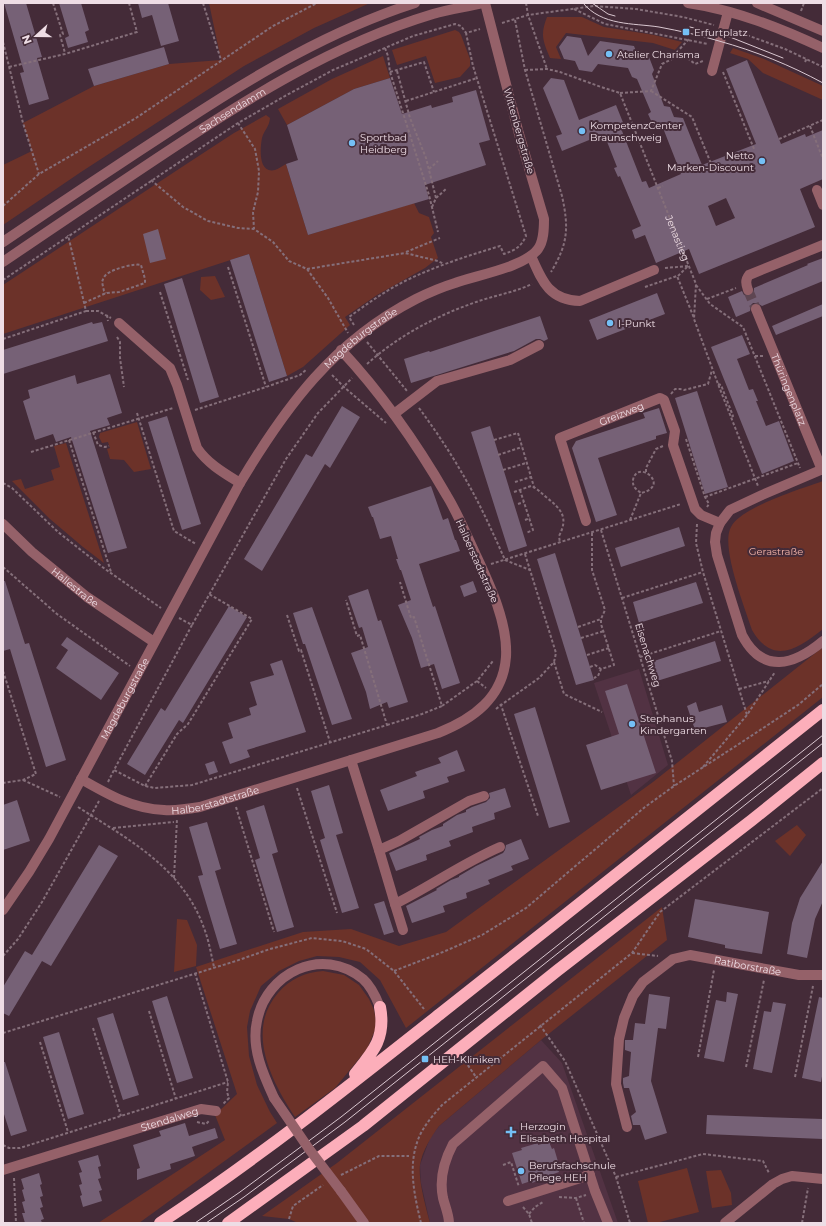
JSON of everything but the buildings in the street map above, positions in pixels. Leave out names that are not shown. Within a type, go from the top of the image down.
[{"type":"highway","points":[[160,1223],[227,1176],[340,1092],[823,710]]},
{"type":"highway","points":[[228,1223],[363,1126],[540,984],[746,825],[823,763]]},
{"type":"highway","points":[[340,1092],[373,1052],[379,1042],[382,1031],[380,1007]]},
{"type":"street","name":"Sachsendamm","points":[[3,242],[239,86],[318,42],[371,19],[415,3]]},
{"type":"street","name":"Sachsendamm","points":[[3,262],[208,125],[254,96],[311,65],[365,40],[407,23],[434,14],[484,3]]},
{"type":"street","name":"Wittenbergstraße","points":[[484,3],[519,134],[544,219],[540,247],[531,256]]},
{"type":"street","points":[[688,3],[708,6],[780,29],[823,48]]},
{"type":"street","points":[[757,3],[823,31]]},
{"type":"street","points":[[716,68],[728,12]]},
{"type":"street","points":[[817,190],[823,205]]},
{"type":"street","points":[[747,287],[746,278],[753,272],[823,245]]},
{"type":"street","points":[[531,256],[547,288],[554,294],[573,301],[580,301],[654,270]]},
{"type":"street","name":"Magdeburgstraße","points":[[3,910],[49,839],[240,483],[274,428],[309,383],[341,350],[352,341],[379,321],[416,299],[454,283],[520,262],[531,256]]},
{"type":"street","name":"Thüringenplatz","points":[[756,309],[822,470]]},
{"type":"street","points":[[119,323],[170,368],[174,376],[197,448],[211,464],[240,483]]},
{"type":"street","points":[[394,414],[436,381],[510,360],[539,346]]},
{"type":"street","name":"Halberstadtstraße","points":[[81,779],[132,804],[148,809],[177,810],[200,807],[438,733],[453,727],[474,714],[494,694],[503,671],[506,657],[506,645],[499,612],[492,590],[448,497],[414,441],[360,370],[341,350]]},
{"type":"street","name":"Greizweg","points":[[590,522],[560,438],[660,398],[664,400],[675,431],[674,445],[691,501],[694,509],[701,515]]},
{"type":"street","points":[[822,470],[738,505],[730,510],[720,523],[716,533],[715,542],[717,555],[742,635],[747,644],[762,658],[781,662],[793,660],[806,654],[823,641]]},
{"type":"street","points":[[701,515],[720,523]]},
{"type":"street","name":"Hallestraße","points":[[3,524],[32,552],[87,596],[154,642]]},
{"type":"street","points":[[351,760],[403,930]]},
{"type":"street","points":[[378,850],[399,841],[469,801],[484,796]]},
{"type":"street","points":[[395,904],[477,857],[500,847]]},
{"type":"street","name":"Ratiborstraße","points":[[673,958],[690,955],[799,975],[819,974]]},
{"type":"street","points":[[627,1127],[616,1084],[619,1039],[624,1018],[633,996],[643,982],[673,958]]},
{"type":"street","points":[[364,1223],[341,1190],[305,1144],[274,1098],[261,1067],[257,1051],[256,1022],[271,990],[278,982],[299,969],[314,965],[324,964],[346,969],[364,980],[375,996],[380,1007]]},
{"type":"street","points":[[449,1223],[441,1182],[447,1155],[453,1144],[543,1066],[562,1088],[595,1191],[608,1223]]},
{"type":"street","name":"Stendalweg","points":[[3,1170],[201,1109],[216,1111]]},
{"type":"street","points":[[508,1201],[590,1175]]},
{"type":"street","points":[[725,1223],[782,1178],[792,1176],[823,1179]]},
{"type":"path","points":[[53,3],[63,34],[60,35],[65,54]]},
{"type":"path","points":[[9,68],[65,54],[137,32],[129,3]]},
{"type":"path","points":[[203,3],[221,60]]},
{"type":"path","points":[[3,206],[39,174],[136,118],[273,26],[318,3]]},
{"type":"path","points":[[526,3],[528,15],[547,69]]},
{"type":"path","points":[[806,3],[811,3]]},
{"type":"path","points":[[466,33],[528,15],[573,8],[594,6],[636,9]]},
{"type":"path","points":[[573,8],[605,24],[710,44],[708,50]]},
{"type":"path","points":[[106,786],[209,594],[286,459],[318,413],[360,370],[378,354],[413,330],[446,313],[521,289],[542,280],[556,265],[566,240],[567,220],[562,196],[525,70],[515,20]]},
{"type":"path","points":[[3,280],[68,235],[238,123],[333,70],[414,36],[455,24],[461,26],[466,33],[477,78],[526,236],[522,244],[504,254],[500,246],[444,264],[404,282],[382,294],[349,317],[354,325],[347,331]]},
{"type":"path","points":[[731,34],[732,30]]},
{"type":"path","points":[[650,91],[662,64],[674,58],[689,39]]},
{"type":"path","points":[[3,42],[23,123],[39,174]]},
{"type":"path","points":[[385,48],[398,100],[432,208],[438,232]]},
{"type":"path","points":[[676,54],[680,58],[685,56],[695,64],[704,61],[706,55]]},
{"type":"path","points":[[805,62],[807,58]]},
{"type":"path","points":[[390,72],[424,62],[434,92]]},
{"type":"path","points":[[716,68],[754,149]]},
{"type":"path","points":[[525,70],[547,69],[560,72],[620,93],[650,91],[692,117],[712,166]]},
{"type":"path","points":[[397,71],[410,118],[426,158],[436,198]]},
{"type":"path","points":[[406,101],[477,78]]},
{"type":"path","name":"Jenastieg","points":[[620,93],[696,284],[694,319],[755,478]]},
{"type":"path","points":[[779,139],[823,120]]},
{"type":"path","points":[[238,123],[255,149],[259,171],[258,192],[253,212],[254,229]]},
{"type":"path","points":[[810,126],[823,159]]},
{"type":"path","points":[[429,169],[438,161]]},
{"type":"path","points":[[151,180],[183,207],[208,221],[238,228],[254,229],[272,242],[289,261],[307,269],[328,298],[352,341]]},
{"type":"path","points":[[658,188],[663,186]]},
{"type":"path","points":[[432,208],[436,198],[446,189]]},
{"type":"path","points":[[68,235],[86,311]]},
{"type":"path","points":[[307,269],[405,252],[440,238]]},
{"type":"path","points":[[405,252],[438,260],[444,264]]},
{"type":"path","points":[[84,303],[106,293],[119,292],[145,283],[146,279],[141,265],[137,264],[127,266],[107,274],[102,282],[102,286],[106,293]]},
{"type":"path","points":[[654,270],[688,266]]},
{"type":"path","points":[[641,288],[677,276],[688,266]]},
{"type":"path","points":[[228,267],[266,388]]},
{"type":"path","points":[[677,276],[694,319]]},
{"type":"path","points":[[696,284],[710,304],[743,327],[803,477]]},
{"type":"path","points":[[707,299],[747,287]]},
{"type":"path","points":[[160,292],[188,380]]},
{"type":"path","points":[[3,339],[86,311],[98,311],[119,323]]},
{"type":"path","points":[[107,315],[108,321]]},
{"type":"path","points":[[116,336],[120,342],[120,358],[124,387]]},
{"type":"path","points":[[378,354],[413,399],[450,453],[482,510],[505,560],[530,570]]},
{"type":"path","points":[[672,398],[671,394],[676,389],[684,390],[708,384],[712,368]]},
{"type":"path","points":[[31,452],[138,419],[185,409],[266,388],[300,375]]},
{"type":"path","points":[[344,387],[389,425]]},
{"type":"path","points":[[137,413],[174,531],[204,549]]},
{"type":"path","points":[[93,432],[98,445],[105,447],[109,446]]},
{"type":"path","points":[[494,440],[518,433],[534,487],[557,505],[561,511],[564,524],[563,529],[558,536],[560,543]]},
{"type":"path","points":[[684,433],[708,504],[701,515],[696,529],[696,543],[720,631],[747,715]]},
{"type":"path","points":[[69,440],[111,574]]},
{"type":"path","points":[[498,454],[522,447]]},
{"type":"path","points":[[646,472],[646,468],[656,449]]},
{"type":"path","points":[[503,470],[526,462]]},
{"type":"path","points":[[705,497],[798,463]]},
{"type":"path","points":[[630,520],[641,493],[651,489],[653,485],[651,475],[646,472],[641,472],[633,479],[633,485],[636,490],[641,493]]},
{"type":"path","points":[[515,482],[531,477]]},
{"type":"path","points":[[3,483],[12,488],[58,532],[111,574],[170,613],[192,624]]},
{"type":"path","points":[[514,492],[531,486],[534,487]]},
{"type":"path","points":[[520,490],[534,530],[526,533]]},
{"type":"path","points":[[481,567],[691,501]]},
{"type":"path","points":[[518,504],[524,502]]},
{"type":"path","points":[[525,520],[530,518]]},
{"type":"path","points":[[590,522],[596,532]]},
{"type":"path","name":"Eisenachweg","points":[[601,530],[672,760],[674,786]]},
{"type":"path","points":[[592,533],[592,570],[605,610],[601,619],[614,665],[601,669],[598,676],[594,678]]},
{"type":"path","points":[[525,554],[556,653],[554,662],[564,694],[602,712]]},
{"type":"path","points":[[3,567],[57,614],[138,671]]},
{"type":"path","points":[[622,598],[703,572]]},
{"type":"path","points":[[400,582],[411,618],[414,617],[442,706]]},
{"type":"path","points":[[145,786],[177,734],[188,724],[252,619],[209,594]]},
{"type":"path","points":[[346,600],[357,636],[360,635],[387,725]]},
{"type":"path","points":[[287,616],[299,651],[301,650],[330,742]]},
{"type":"path","points":[[578,626],[601,619]]},
{"type":"path","points":[[581,638],[604,631]]},
{"type":"path","points":[[640,657],[720,631]]},
{"type":"path","points":[[587,655],[609,648]]},
{"type":"path","points":[[114,770],[145,786],[155,788],[192,785],[422,714],[442,706],[477,681],[492,664],[494,659]]},
{"type":"path","points":[[491,713],[539,678],[554,662]]},
{"type":"path","points":[[702,768],[747,715],[781,662]]},
{"type":"path","points":[[590,667],[595,665],[601,669]]},
{"type":"path","points":[[3,671],[36,774],[24,780],[3,783]]},
{"type":"path","points":[[739,689],[770,681]]},
{"type":"path","points":[[394,972],[482,935],[526,908],[645,807],[674,786],[798,705],[823,684]]},
{"type":"path","points":[[494,694],[501,705],[538,816]]},
{"type":"path","points":[[24,780],[69,801],[112,828],[145,850],[174,878],[186,894],[204,928],[214,967]]},
{"type":"path","points":[[297,787],[337,913]]},
{"type":"path","points":[[421,1223],[413,1180],[414,1156],[420,1135],[428,1121],[442,1105],[540,1025],[632,953],[660,912],[823,788]]},
{"type":"path","points":[[3,956],[18,939],[42,902],[98,802]]},
{"type":"path","points":[[242,804],[235,806],[274,932]]},
{"type":"path","points":[[174,878],[177,810]]},
{"type":"path","points":[[112,828],[177,822]]},
{"type":"path","points":[[3,1033],[236,961],[270,949],[312,938],[342,941],[366,949],[394,972],[424,1009]]},
{"type":"path","points":[[632,953],[673,958]]},
{"type":"path","points":[[698,1057],[716,960]]},
{"type":"path","points":[[746,1067],[766,968]]},
{"type":"path","points":[[195,973],[228,1082],[227,1092],[229,1098],[216,1111]]},
{"type":"path","points":[[796,1077],[819,974]]},
{"type":"path","points":[[149,1011],[176,1099]]},
{"type":"path","points":[[540,1025],[565,1061],[616,1177],[630,1223]]},
{"type":"path","points":[[93,1028],[121,1116]]},
{"type":"path","points":[[40,1042],[68,1133]]},
{"type":"path","points":[[465,1062],[476,1077]]},
{"type":"path","points":[[3,1145],[9,1148],[20,1148],[228,1082]]},
{"type":"path","points":[[616,1177],[703,1154],[763,1161],[773,1184]]},
{"type":"path","points":[[339,1176],[379,1156],[409,1156]]},
{"type":"path","points":[[14,1173],[16,1223]]},
{"type":"path","points":[[802,1223],[810,1177]]},
{"type":"path","points":[[289,1219],[293,1206],[326,1184]]},
{"type":"path","points":[[557,1197],[576,1198],[595,1191]]},
{"type":"path","points":[[576,1198],[584,1223]]},
{"type":"path","points":[[529,1214],[535,1207],[548,1200]]},
{"type":"shaded area","name":"Stephanus Kindergarten","points":[[639,669],[668,765],[631,795],[594,683]]},
{"type":"shaded area","name":"Herzogin Elisabeth Hospital","points":[[541,1040],[562,1063],[618,1223],[430,1223],[421,1183],[420,1165],[430,1138],[439,1126]]},
{"type":"green space","points":[[209,3],[370,3],[314,28],[244,66],[81,172],[3,225],[3,165],[32,151],[23,123],[94,86],[169,64],[221,60]]},
{"type":"green space","points":[[547,17],[582,17],[604,27],[654,35],[682,42],[675,50],[653,43],[566,33],[556,47],[561,59],[550,58],[543,38]]},
{"type":"green space","points":[[455,30],[461,35],[470,59],[470,66],[460,77],[435,83],[426,56],[397,65],[392,50]]},
{"type":"green space","points":[[733,48],[764,59],[823,86],[823,100],[763,73],[748,59],[730,53]]},
{"type":"green space","points":[[383,56],[390,78],[354,89],[287,125],[278,109],[332,79]]},
{"type":"green space","points":[[266,115],[270,118],[261,142],[261,159],[263,164],[269,170],[275,170],[286,164],[308,235],[414,203],[419,213],[429,217],[434,233],[431,237],[438,258],[425,268],[377,295],[345,317],[350,325],[303,367],[287,376],[249,254],[3,334],[3,285],[234,133]]},
{"type":"green space","points":[[215,276],[225,297],[211,300],[200,290],[201,277]]},
{"type":"green space","points":[[137,422],[151,469],[134,472],[124,460],[110,459],[107,449],[110,448],[108,442],[102,443],[99,437],[100,433]]},
{"type":"green space","points":[[66,443],[104,563],[50,519],[12,481],[21,479],[25,489],[54,480],[51,470],[60,467],[54,446]]},
{"type":"green space","name":"Gerastraße","points":[[823,481],[823,629],[795,648],[777,651],[768,648],[760,641],[752,630],[739,593],[731,562],[728,536],[731,527],[746,512],[772,500]]},
{"type":"green space","points":[[823,647],[823,697],[406,1028],[380,980],[360,962],[339,957],[317,956],[299,961],[279,971],[261,986],[250,1011],[247,1027],[249,1056],[257,1085],[277,1123],[139,1223],[98,1223],[225,1140],[215,1115],[237,1094],[196,967],[303,932],[351,929],[399,946],[446,932],[653,782]]},
{"type":"green space","points":[[797,825],[806,835],[790,856],[775,841]]},
{"type":"green space","points":[[662,907],[667,940],[541,1040],[439,1126],[425,1149],[420,1165],[421,1186],[430,1223],[298,1223],[289,1219],[262,1216],[337,1163]]},
{"type":"green space","points":[[177,919],[187,920],[197,945],[196,966],[174,972]]},
{"type":"green space","points":[[323,971],[344,975],[359,985],[369,999],[374,1010],[376,1021],[375,1030],[367,1049],[335,1088],[295,1117],[278,1088],[271,1072],[263,1040],[264,1023],[268,1008],[283,988],[298,977]]},
{"type":"green space","points":[[687,1168],[699,1212],[656,1223],[648,1223],[638,1181]]},
{"type":"green space","points":[[721,1170],[731,1193],[732,1205],[712,1208],[706,1171]]},
{"type":"tunnel","points":[[748,290],[756,309]]},
{"type":"tram line","points":[[583,3],[599,16],[609,20],[674,30],[732,45],[785,64],[823,83]]},
{"type":"tram line","points":[[592,3],[608,14],[615,16]]},
{"type":"tram line","points":[[690,27],[730,37],[783,58]]},
{"type":"tram line","points":[[195,1223],[240,1192],[341,1117],[823,735]]},
{"type":"tram line","points":[[206,1223],[244,1197],[345,1122],[823,743]]},
{"type":"place","name":"Erfurtplatz","points":[[686,32]]},
{"type":"place","name":"Atelier Charisma","points":[[609,54]]},
{"type":"place","name":"KompetenzCenter Braunschweig","points":[[582,131]]},
{"type":"place","name":"Sportbad Heidberg","points":[[352,143]]},
{"type":"place","name":"Netto Marken-Discount","points":[[762,161]]},
{"type":"place","name":"I-Punkt","points":[[610,323]]},
{"type":"place","name":"Stephanus Kindergarten","points":[[632,724]]},
{"type":"place","name":"HEH-Kliniken","points":[[425,1059]]},
{"type":"place","name":"Herzogin Elisabeth Hospital","points":[[511,1132]]},
{"type":"place","name":"Berufsfachschule Pflege HEH","points":[[521,1171]]}]
